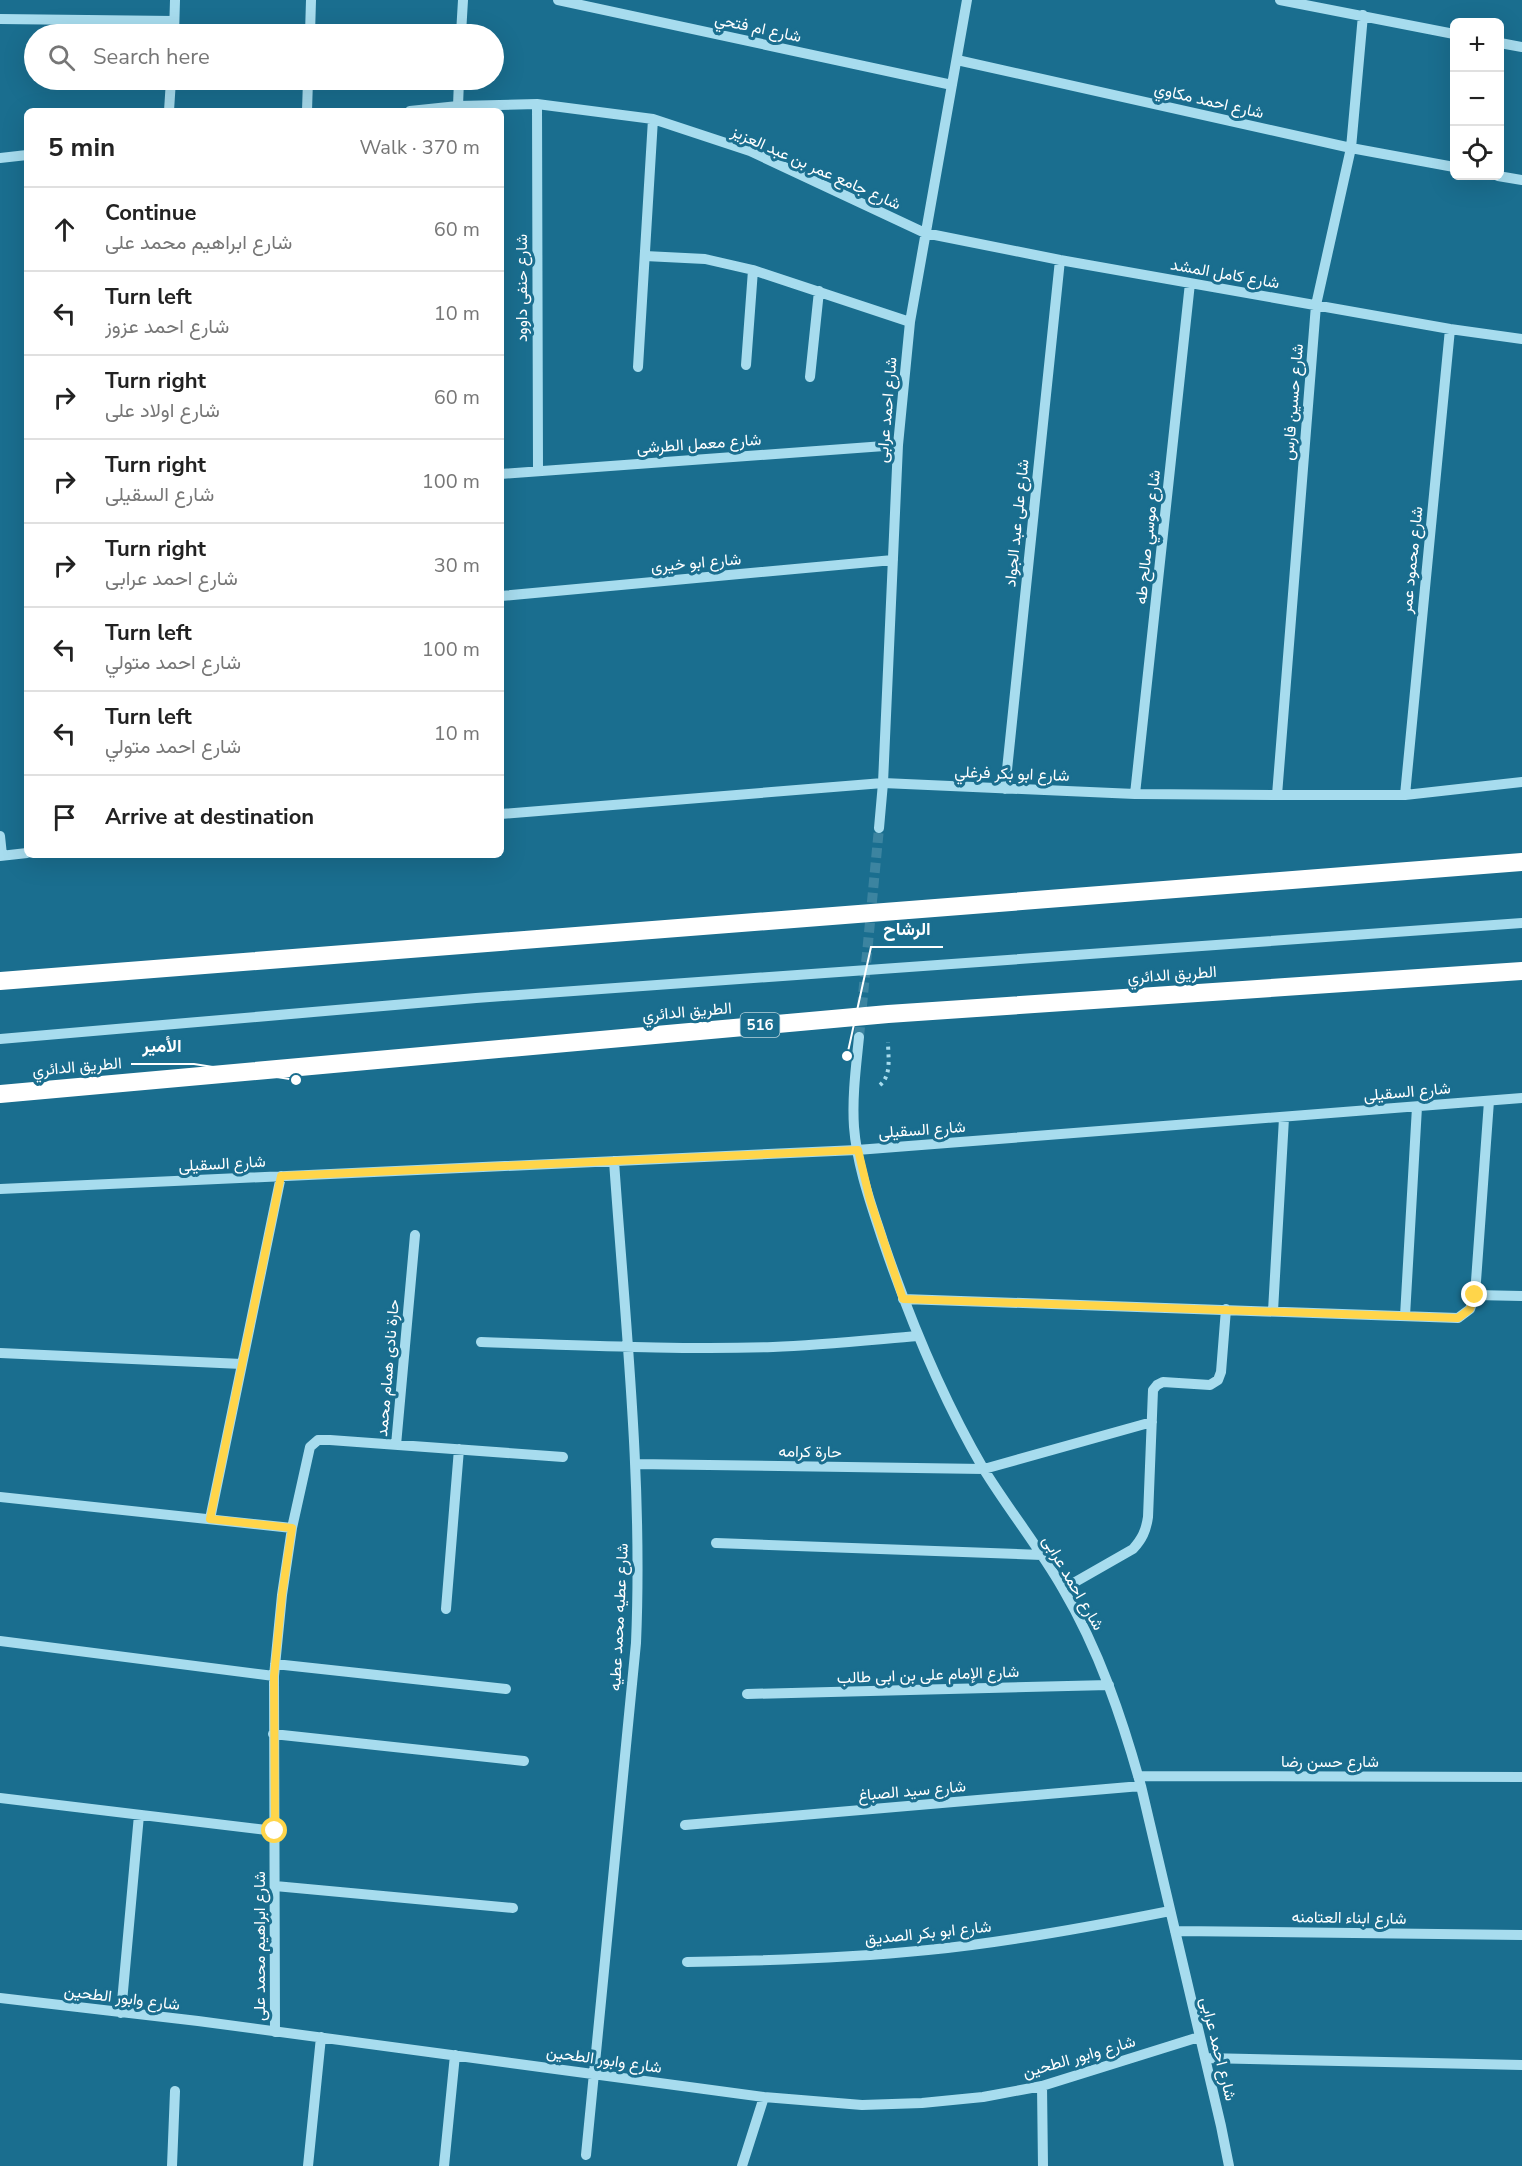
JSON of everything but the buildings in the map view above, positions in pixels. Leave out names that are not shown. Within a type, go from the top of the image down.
[{"type":"highway","points":[[0,981],[1522,862]]},
{"type":"highway","name":"الطريق الدائري","points":[[0,1094],[888,1014],[1522,971]]},
{"type":"street","points":[[0,19],[174,21],[175,0]]},
{"type":"street","points":[[310,24],[311,0]]},
{"type":"street","points":[[462,24],[463,0]]},
{"type":"street","name":"شارع ام فتحي","points":[[558,0],[952,84]]},
{"type":"street","name":"شارع احمد عرابى","points":[[879,828],[898,445],[910,322],[968,0]]},
{"type":"street","points":[[1280,0],[1450,33]]},
{"type":"street","name":"شارع حسين فارس","points":[[1277,795],[1316,305],[1351,148],[1363,15]]},
{"type":"street","points":[[1504,44],[1522,47]]},
{"type":"street","name":"شارع احمد مكاوي","points":[[957,60],[1351,148],[1450,166]]},
{"type":"street","points":[[169,108],[170,90]]},
{"type":"street","points":[[307,108],[308,90]]},
{"type":"street","points":[[458,106],[459,90]]},
{"type":"street","name":"شارع جامع عمر بن عبد العزيز","points":[[439,108],[537,104],[653,119],[750,151],[925,233]]},
{"type":"street","name":"شارع حنفى داوود","points":[[537,104],[538,471]]},
{"type":"street","points":[[638,368],[653,119]]},
{"type":"street","points":[[0,158],[24,155]]},
{"type":"street","points":[[1504,177],[1522,180]]},
{"type":"street","name":"شارع كامل المشد","points":[[925,233],[1060,260],[1450,329],[1522,339]]},
{"type":"street","points":[[645,256],[705,259],[753,270],[910,322]]},
{"type":"street","name":"شارع على عبد الجواد","points":[[1005,789],[1060,260]]},
{"type":"street","points":[[746,365],[753,270]]},
{"type":"street","name":"شارع موسي صالح طه","points":[[1135,794],[1190,283]]},
{"type":"street","points":[[810,377],[819,291]]},
{"type":"street","name":"شارع محمود عمر","points":[[1404,795],[1450,329]]},
{"type":"street","name":"شارع معمل الطرشى","points":[[504,474],[898,445]]},
{"type":"street","name":"شارع ابو خيرى","points":[[504,596],[893,560]]},
{"type":"street","name":"شارع ابو بكر فرغلي","points":[[504,814],[883,783],[1135,794],[1404,795],[1522,782]]},
{"type":"street","points":[[0,836],[1,856],[24,853]]},
{"type":"street","points":[[0,1039],[476,998],[1522,923]]},
{"type":"street","name":"شارع احمد عرابى","points":[[859,1037],[853,1108],[858,1150],[870,1200],[903,1299],[954,1414],[984,1469],[1063,1589],[1109,1685],[1139,1781],[1229,2166]]},
{"type":"street","name":"شارع السقيلى","points":[[0,1189],[858,1150],[1522,1098]]},
{"type":"street","points":[[903,1299],[1458,1318],[1470,1309],[1475,1295],[1489,1101]]},
{"type":"street","points":[[1404,1316],[1417,1107]]},
{"type":"street","points":[[1273,1311],[1284,1118]]},
{"type":"street","name":"شارع عطيه محمد عطيه","points":[[586,2155],[636,1643],[638,1524],[614,1161]]},
{"type":"street","points":[[210,1519],[281,1176]]},
{"type":"street","name":"حارة نادى همام محمد","points":[[415,1235],[396,1445],[563,1457]]},
{"type":"street","points":[[1475,1295],[1522,1296]]},
{"type":"street","points":[[1063,1589],[1133,1549],[1141,1540],[1148,1517],[1153,1393],[1157,1385],[1163,1382],[1210,1385],[1220,1376],[1226,1309]]},
{"type":"street","points":[[481,1342],[627,1347],[772,1347],[918,1336]]},
{"type":"street","points":[[0,1353],[242,1364]]},
{"type":"street","name":"حارة كرامه","points":[[635,1464],[984,1469],[1152,1422]]},
{"type":"street","name":"شارع ابراهيم محمد على","points":[[275,2032],[274,1676],[282,1595],[292,1528],[308,1453],[314,1443],[318,1440],[330,1440],[396,1445]]},
{"type":"street","points":[[446,1609],[459,1449]]},
{"type":"street","points":[[0,1497],[292,1528]]},
{"type":"street","points":[[716,1543],[1042,1555]]},
{"type":"street","points":[[0,1641],[274,1676]]},
{"type":"street","points":[[275,1664],[506,1689]]},
{"type":"street","name":"شارع الإمام على بن ابى طالب","points":[[747,1694],[1109,1685]]},
{"type":"street","points":[[273,1734],[524,1761]]},
{"type":"street","name":"شارع حسن رضا","points":[[1139,1781],[1522,1777]]},
{"type":"street","name":"شارع سيد الصباغ","points":[[685,1825],[1139,1781]]},
{"type":"street","points":[[0,1798],[275,1831]]},
{"type":"street","points":[[121,2013],[139,1815]]},
{"type":"street","points":[[275,1886],[513,1908]]},
{"type":"street","name":"شارع ابو بكر الصديق","points":[[687,1962],[768,1961],[930,1950],[1079,1928],[1170,1911]]},
{"type":"street","name":"شارع ابناء العتامنه","points":[[1175,1931],[1522,1935]]},
{"type":"street","name":"شارع وابور الطحين","points":[[0,1998],[321,2037],[764,2097],[862,2105],[922,2103],[983,2097],[1042,2086],[1199,2037]]},
{"type":"street","points":[[308,2166],[321,2037]]},
{"type":"street","points":[[444,2166],[455,2055]]},
{"type":"street","points":[[1205,2058],[1522,2064]]},
{"type":"street","points":[[1042,2086],[1043,2166]]},
{"type":"street","points":[[172,2166],[175,2091]]},
{"type":"street","points":[[742,2166],[764,2097]]},
{"type":"path","points":[[873,1086],[880,1085],[888,1074],[888,1014]]},
{"type":"tunnel","points":[[859,1037],[879,828]]},
{"type":"place","name":"الرشاح","points":[[847,1056]]},
{"type":"place","name":"الأمير","points":[[296,1080]]},
{"type":"route","points":[[275,1831],[274,1676],[282,1595],[292,1528],[210,1519],[281,1176],[858,1150],[870,1200],[903,1299],[1458,1318],[1470,1309],[1475,1295]]}]
